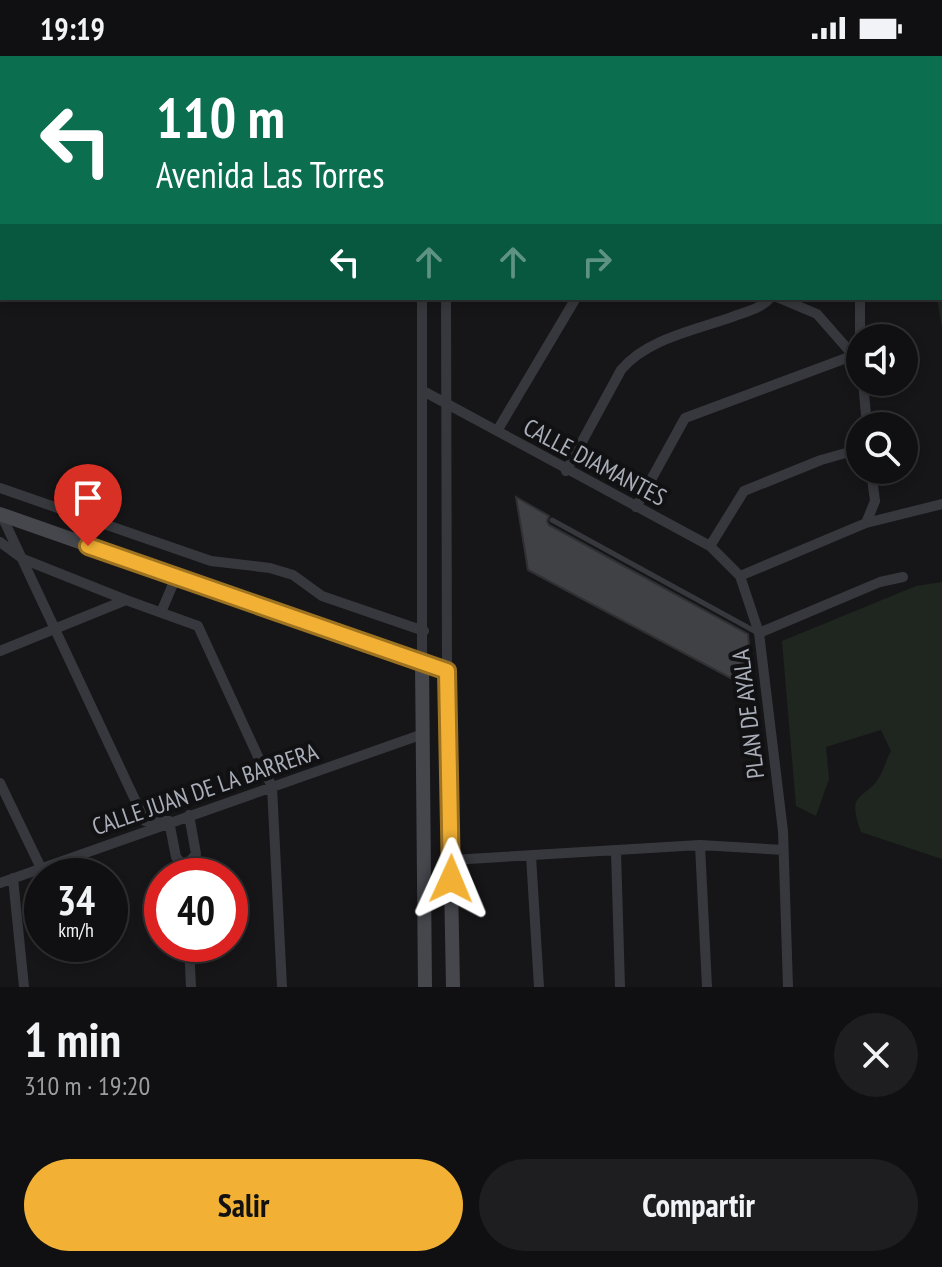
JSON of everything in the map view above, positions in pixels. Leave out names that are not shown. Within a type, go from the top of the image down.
[{"type":"street","points":[[422,300],[425,392],[422,662],[425,987]]},
{"type":"street","points":[[446,300],[447,671],[453,987]]},
{"type":"street","points":[[497,431],[575,300]]},
{"type":"street","points":[[566,471],[621,370],[631,358],[673,338],[756,309],[767,300]]},
{"type":"street","points":[[784,300],[817,314],[846,342]]},
{"type":"street","points":[[859,324],[860,300]]},
{"type":"street","points":[[636,507],[685,418],[846,358]]},
{"type":"street","name":"CALLE DIAMANTES","points":[[425,392],[566,471],[710,546],[740,576]]},
{"type":"street","points":[[710,546],[744,491],[846,453]]},
{"type":"street","points":[[866,523],[873,513],[873,484]]},
{"type":"street","points":[[0,488],[211,561],[270,568],[293,575],[322,596],[424,631]]},
{"type":"street","points":[[740,576],[866,523],[942,504]]},
{"type":"street","points":[[0,514],[447,671]]},
{"type":"street","points":[[0,514],[145,821],[169,821],[177,858]]},
{"type":"street","points":[[0,542],[23,559],[198,626],[272,787],[282,987]]},
{"type":"street","name":"PLAN DE AYALA","points":[[740,576],[759,633],[783,850],[788,987]]},
{"type":"street","points":[[162,610],[176,577]]},
{"type":"street","points":[[759,633],[880,582],[903,577]]},
{"type":"street","points":[[0,651],[54,632],[126,600]]},
{"type":"street","name":"CALLE JUAN DE LA BARRERA","points":[[68,858],[423,734]]},
{"type":"street","points":[[0,783],[36,858]]},
{"type":"street","points":[[189,815],[196,854],[194,858]]},
{"type":"street","points":[[452,860],[700,845],[783,850]]},
{"type":"street","points":[[700,845],[707,987]]},
{"type":"street","points":[[616,851],[620,987]]},
{"type":"street","points":[[531,856],[539,987]]},
{"type":"street","name":"CALLE JUAN DE LA BARRERA","points":[[0,883],[24,874]]},
{"type":"street","points":[[13,878],[24,987]]},
{"type":"street","points":[[190,962],[191,987]]},
{"type":"lane","points":[[552,520],[759,633]]},
{"type":"shaded area","points":[[937,300],[942,300],[942,328]]},
{"type":"shaded area","points":[[942,582],[942,859],[861,832],[856,802],[875,784],[891,751],[881,730],[826,747],[829,779],[816,816],[796,806],[782,641],[916,586]]},
{"type":"building","points":[[516,497],[549,516],[549,525],[748,634],[753,690],[528,570]]},
{"type":"route","points":[[88,546],[447,671],[451,879]]}]
